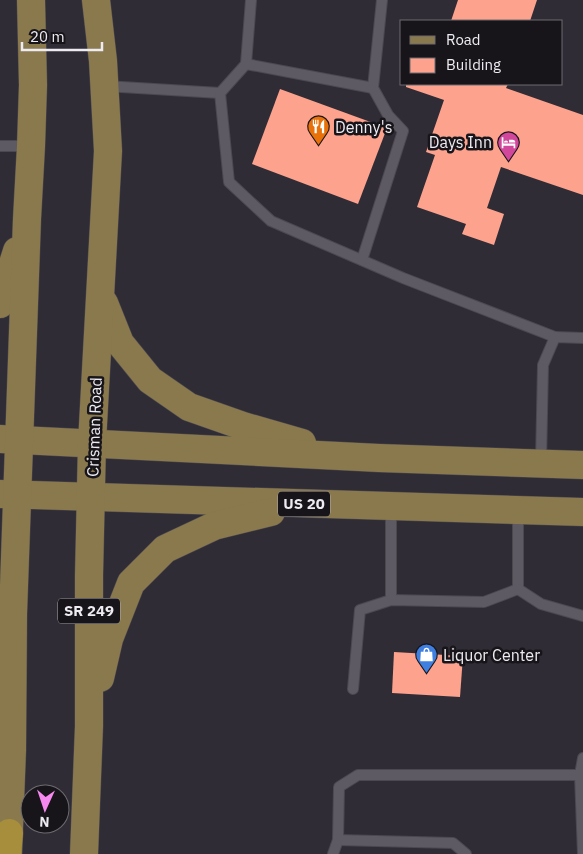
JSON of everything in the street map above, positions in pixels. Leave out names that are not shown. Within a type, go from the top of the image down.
[{"type":"main road","points":[[8,847],[6,750],[10,439],[31,146],[33,85],[31,0]]},
{"type":"main road","name":"Crisman Road","points":[[84,854],[89,726],[92,443],[108,151],[103,61],[96,0]]},
{"type":"main road","points":[[0,304],[27,219]]},
{"type":"main road","points":[[100,293],[120,344],[150,380],[190,407],[243,426],[312,446],[379,458]]},
{"type":"main road","points":[[10,439],[379,458],[583,465]]},
{"type":"main road","name":"US 20","points":[[9,495],[583,512]]},
{"type":"main road","points":[[89,726],[109,639],[131,583],[165,549],[214,526],[306,504]]},
{"type":"main road","points":[[0,590],[8,630]]},
{"type":"lane","points":[[251,0],[246,64],[220,93],[229,182],[271,221],[403,278],[555,337],[583,338]]},
{"type":"lane","points":[[362,260],[403,131],[388,115],[373,88],[382,0]]},
{"type":"lane","points":[[246,64],[373,88]]},
{"type":"lane","points":[[104,86],[220,93]]},
{"type":"lane","points":[[0,146],[31,146]]},
{"type":"lane","points":[[541,464],[543,365],[555,337]]},
{"type":"lane","points":[[391,506],[391,600]]},
{"type":"lane","points":[[518,510],[518,589]]},
{"type":"lane","points":[[353,689],[360,610],[391,600],[484,602],[518,589]]},
{"type":"lane","points":[[518,589],[541,604],[583,616]]},
{"type":"lane","points":[[583,758],[580,775],[583,854]]},
{"type":"lane","points":[[333,854],[338,840],[339,787],[358,775],[580,775]]},
{"type":"lane","points":[[338,840],[454,844],[466,854]]},
{"type":"building","points":[[458,0],[537,0],[530,20],[451,20]]},
{"type":"building","name":"Days Inn","points":[[406,85],[508,85],[506,88],[583,115],[583,195],[501,167],[487,208],[504,214],[494,245],[462,234],[466,224],[417,207],[435,155],[426,152],[444,100],[406,87]]},
{"type":"building","name":"Denny's","points":[[280,89],[387,128],[358,204],[252,164]]},
{"type":"building","name":"Liquor Center","points":[[394,652],[463,656],[460,697],[392,693]]},
{"type":"place","name":"Denny's","points":[[319,146]]},
{"type":"place","name":"Days Inn","points":[[508,161]]},
{"type":"place","name":"Liquor Center","points":[[427,674]]}]
